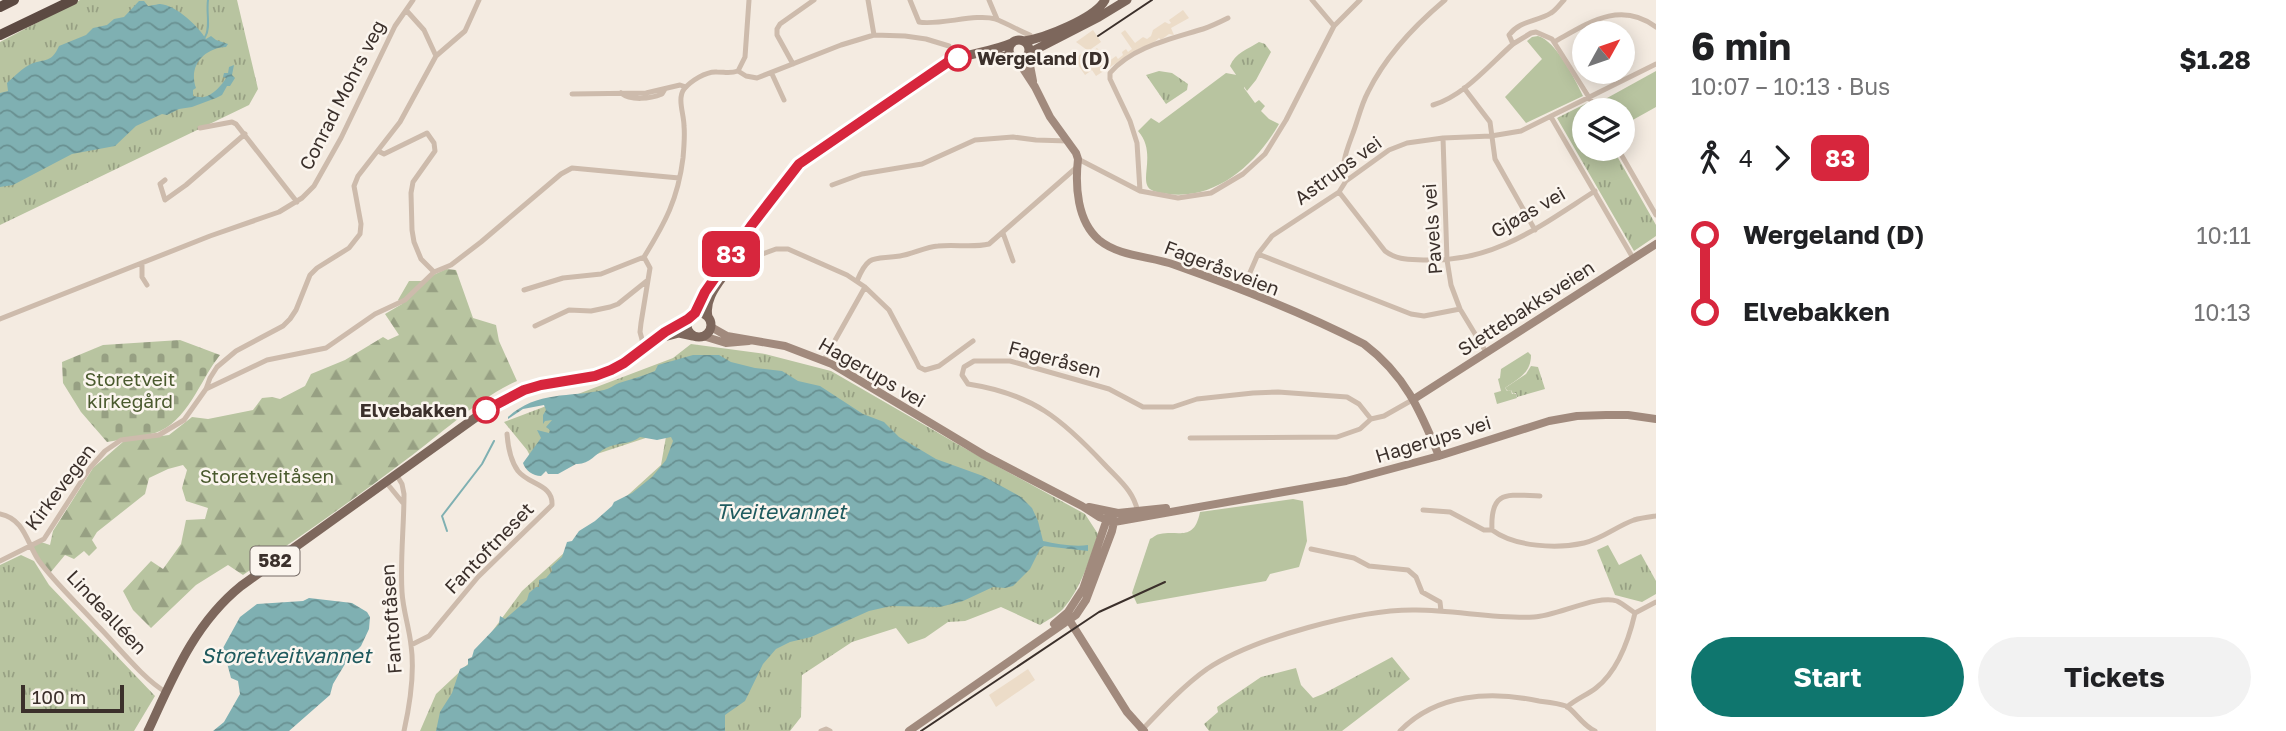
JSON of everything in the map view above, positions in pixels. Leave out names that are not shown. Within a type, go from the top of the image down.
[{"type":"highway","points":[[0,7],[14,0]]},
{"type":"highway","points":[[0,35],[73,0]]},
{"type":"main road","name":"582","points":[[148,731],[195,636],[211,613],[230,594],[465,424],[506,398],[541,385],[595,376],[611,370],[692,316],[705,292],[799,164],[948,62],[1019,40],[1045,36],[1096,11],[1105,0]]},
{"type":"main road","name":"582","points":[[1099,17],[1113,0]]},
{"type":"main road","name":"582","points":[[943,67],[991,57],[1023,60],[1039,46],[1127,0]]},
{"type":"main road","points":[[1027,38],[1029,54]]},
{"type":"main road","points":[[1012,43],[1008,50],[1015,60]]},
{"type":"main road","name":"Fageråsveien","points":[[1029,54],[1035,87]]},
{"type":"main road","name":"Fageråsveien","points":[[1015,60],[1068,141],[1078,163],[1081,213],[1101,242],[1114,249],[1170,263],[1364,344],[1395,371],[1414,399],[1439,456]]},
{"type":"main road","name":"582","points":[[656,340],[679,333],[698,336],[708,333],[708,303],[712,293],[767,207]]},
{"type":"main road","name":"Slettebakksveien","points":[[1414,399],[1656,244]]},
{"type":"main road","points":[[698,336],[688,330],[692,316],[702,313],[710,322]]},
{"type":"main road","name":"Hagerups vei","points":[[710,322],[720,333],[785,346],[824,360],[984,456],[1110,518],[1346,481],[1439,456],[1549,421],[1620,415],[1656,419]]},
{"type":"main road","name":"Hagerups vei","points":[[698,336],[726,343],[752,341]]},
{"type":"main road","points":[[909,731],[1081,610],[1110,518]]},
{"type":"main road","points":[[1067,618],[1127,712],[1143,730]]},
{"type":"street","name":"Conrad Mohrs veg","points":[[0,318],[279,212],[297,202],[314,186],[390,35],[413,0]]},
{"type":"street","name":"Kirkevegen","points":[[0,561],[44,539],[90,468],[105,451],[121,440],[159,435],[184,420],[206,389],[217,367],[236,351],[283,326],[296,310],[310,275],[355,243],[361,224],[355,186],[364,168],[400,122],[436,56],[465,31],[479,0]]},
{"type":"street","points":[[524,290],[563,278],[601,274],[644,257],[674,202],[684,138],[682,93],[686,87],[708,73],[738,71],[745,57],[750,0]]},
{"type":"street","points":[[793,64],[777,35],[777,29],[814,0]]},
{"type":"street","points":[[868,0],[874,35]]},
{"type":"street","points":[[910,0],[919,22],[932,24],[943,20],[992,18],[1027,38]]},
{"type":"street","points":[[989,0],[990,7],[999,21]]},
{"type":"street","points":[[1312,0],[1334,26]]},
{"type":"street","points":[[1317,7],[1324,0]]},
{"type":"street","points":[[857,281],[864,265],[876,257],[897,257],[939,246],[989,244],[1078,163],[1140,191],[1178,198],[1211,193],[1243,174],[1265,154],[1334,26],[1360,0]]},
{"type":"street","points":[[1346,181],[1343,176],[1344,161],[1371,85],[1396,47],[1445,0]]},
{"type":"street","points":[[1513,44],[1509,35],[1512,30],[1551,13],[1564,0]]},
{"type":"street","points":[[406,10],[424,30],[436,56]]},
{"type":"street","points":[[1555,42],[1597,19],[1616,13],[1636,15],[1656,27]]},
{"type":"street","points":[[1140,191],[1137,143],[1130,121],[1110,79],[1110,73],[1141,50],[1205,29],[1228,18]]},
{"type":"street","points":[[1433,104],[1444,101],[1464,88],[1513,44],[1536,32],[1547,35],[1555,42],[1590,97]]},
{"type":"street","points":[[738,71],[757,78],[874,35],[927,38],[948,47]]},
{"type":"street","name":"Astrups vei","points":[[1242,291],[1258,254],[1272,236],[1339,192],[1346,181],[1389,150],[1407,143],[1521,131],[1656,64]]},
{"type":"street","points":[[772,74],[784,100]]},
{"type":"street","points":[[572,94],[646,93],[680,85],[686,87]]},
{"type":"street","points":[[1464,88],[1490,122],[1495,159],[1535,230]]},
{"type":"street","points":[[664,90],[682,93]]},
{"type":"street","points":[[1551,117],[1633,258]]},
{"type":"street","points":[[165,180],[160,184],[165,200],[245,134],[232,122],[200,128]]},
{"type":"street","points":[[378,151],[384,154],[427,133],[434,143],[433,155],[413,182],[411,193],[414,242],[421,259],[434,272]]},
{"type":"street","name":"Conrad Mohrs veg","points":[[245,134],[297,202]]},
{"type":"street","points":[[832,185],[862,174],[922,164],[975,141],[1013,137],[1036,141],[1068,141]]},
{"type":"street","name":"Pavels vei","points":[[1443,138],[1447,260],[1451,285],[1460,309],[1486,352]]},
{"type":"street","points":[[1625,161],[1656,215]]},
{"type":"street","points":[[206,389],[267,360],[326,348],[375,314],[405,300],[434,272],[450,265],[572,167],[679,178]]},
{"type":"street","name":"Gjøas vei","points":[[1339,192],[1385,251],[1393,257],[1447,260],[1486,253],[1505,246],[1595,191]]},
{"type":"street","points":[[1003,233],[1013,261]]},
{"type":"street","points":[[754,257],[776,249],[788,249],[857,281],[889,310],[919,366],[925,370],[939,366],[973,341]]},
{"type":"street","points":[[1258,254],[1411,314],[1424,316],[1460,309]]},
{"type":"street","points":[[643,343],[640,332],[650,268],[644,257]]},
{"type":"street","points":[[142,265],[142,277],[147,285]]},
{"type":"street","points":[[535,326],[569,310],[590,311],[618,304],[648,280]]},
{"type":"street","points":[[824,360],[865,287]]},
{"type":"street","name":"Fageråsen","points":[[1138,515],[1132,494],[1064,423],[1011,394],[968,384],[963,378],[964,367],[974,361],[1010,361],[1099,386],[1143,407],[1172,407],[1197,399],[1253,393],[1347,397],[1359,404],[1371,419]]},
{"type":"street","points":[[1190,438],[1338,437],[1360,429],[1371,419],[1384,416],[1414,399]]},
{"type":"street","name":"Fantoftneset","points":[[411,645],[429,636],[478,577],[552,505],[553,499],[549,492],[543,486],[527,479],[516,468],[510,456],[507,434]]},
{"type":"street","name":"Fantoftåsen","points":[[396,474],[402,484],[404,505],[402,585],[411,645],[411,688],[404,731]]},
{"type":"street","points":[[386,481],[404,505]]},
{"type":"street","points":[[1492,530],[1492,510],[1501,497],[1540,496]]},
{"type":"street","points":[[1423,510],[1450,512],[1484,530],[1492,530],[1500,536],[1527,543],[1564,546],[1584,543],[1604,536],[1633,520],[1656,516]]},
{"type":"street","name":"Kirkevegen","points":[[0,514],[7,515],[19,524],[32,547]]},
{"type":"street","name":"Lindealléen","points":[[32,547],[37,559],[50,574],[159,689],[166,692]]},
{"type":"street","points":[[1311,549],[1354,558],[1369,566],[1409,570],[1416,577],[1422,592],[1440,602],[1441,611]]},
{"type":"street","points":[[1143,730],[1192,681],[1233,655],[1281,637],[1354,616],[1414,610],[1534,617],[1606,599],[1618,602],[1635,613]]},
{"type":"street","points":[[1567,707],[1599,686],[1608,675],[1630,631],[1635,613],[1656,602]]},
{"type":"street","points":[[1400,731],[1413,719],[1437,706],[1481,695],[1521,697],[1567,707],[1595,731]]},
{"type":"street","points":[[821,731],[830,731]]},
{"type":"green space","points":[[80,0],[237,0],[258,89],[249,105],[0,225],[0,42]]},
{"type":"green space","points":[[1538,36],[1552,45],[1572,75],[1572,84],[1577,84],[1583,96],[1572,98],[1572,101],[1526,123],[1505,97],[1542,59],[1527,41]]},
{"type":"green space","points":[[1259,42],[1265,44],[1271,52],[1247,91],[1230,66],[1238,55]]},
{"type":"green space","points":[[1159,71],[1172,73],[1188,84],[1187,90],[1166,104],[1146,75]]},
{"type":"green space","points":[[1656,71],[1656,107],[1635,119],[1635,98],[1607,98]]},
{"type":"green space","points":[[1226,73],[1242,76],[1246,81],[1244,88],[1255,103],[1259,100],[1265,106],[1261,111],[1279,124],[1270,139],[1247,165],[1219,185],[1186,194],[1168,194],[1152,190],[1146,183],[1146,147],[1138,131],[1151,118],[1159,123]]},
{"type":"green space","points":[[1572,110],[1572,144],[1557,118]]},
{"type":"green space","points":[[1582,161],[1620,161],[1656,225],[1656,236],[1634,251]]},
{"type":"green space","name":"Storetveitåsen","points":[[446,269],[456,270],[473,318],[496,325],[499,341],[517,381],[475,406],[306,533],[243,575],[228,565],[196,585],[151,628],[133,610],[123,591],[151,561],[163,569],[181,544],[186,520],[205,519],[208,508],[186,501],[182,488],[187,470],[183,465],[149,478],[145,494],[97,532],[92,540],[97,548],[89,556],[84,551],[74,559],[65,555],[50,573],[31,548],[38,541],[50,545],[53,531],[93,468],[124,441],[169,435],[192,417],[208,419],[253,410],[262,398],[280,399],[305,386],[311,374],[345,360],[383,337],[388,340],[399,335],[385,314],[402,304],[398,300],[409,281],[421,281]]},
{"type":"green space","name":"Storetveit kirkegård","points":[[180,340],[220,355],[192,400],[166,428],[155,433],[107,442],[81,412],[63,383],[62,362],[103,345]]},
{"type":"green space","name":"Tveitevannet","points":[[691,344],[765,354],[831,371],[1085,514],[1098,534],[1075,592],[1061,611],[1040,625],[1001,607],[965,621],[948,622],[925,638],[908,644],[896,628],[852,642],[802,675],[801,717],[790,731],[420,731],[436,694],[468,664],[522,591],[661,465],[667,431],[539,473],[527,450],[504,422],[673,358]]},
{"type":"green space","points":[[1528,352],[1531,355],[1526,371],[1505,388],[1516,394],[1517,398],[1497,404],[1494,393],[1501,391],[1498,379],[1501,369]]},
{"type":"green space","points":[[1531,366],[1538,367],[1545,389],[1517,397],[1516,393],[1513,394],[1505,388],[1526,374]]},
{"type":"green space","points":[[1293,499],[1303,501],[1307,541],[1299,567],[1270,574],[1266,581],[1137,604],[1132,593],[1150,539],[1159,534],[1190,531],[1194,528],[1200,512]]},
{"type":"green space","points":[[1608,545],[1619,565],[1641,554],[1656,581],[1656,594],[1642,602],[1615,595],[1597,550]]},
{"type":"green space","points":[[21,555],[34,561],[49,585],[155,696],[134,731],[0,731],[0,565]]},
{"type":"green space","points":[[1392,657],[1410,679],[1342,731],[1209,731],[1204,724],[1218,712],[1217,707],[1261,677],[1296,668],[1301,685],[1313,698]]},
{"type":"shaded area","points":[[1183,10],[1189,18],[1171,28],[1174,35],[1169,34],[1161,40],[1159,38],[1096,76],[1092,70],[1085,75],[1074,59],[1087,50],[1076,42],[1093,30],[1101,42],[1091,49],[1093,51],[1097,48],[1108,62],[1116,56],[1118,59],[1126,49],[1128,52],[1132,49],[1121,33],[1125,30],[1135,43],[1143,37],[1147,39],[1153,30],[1165,22],[1171,23],[1169,20]]},
{"type":"shaded area","points":[[1028,669],[1035,680],[996,707],[989,695]]},
{"type":"water","points":[[139,1],[144,1],[148,6],[160,4],[173,8],[192,22],[206,39],[211,36],[228,44],[211,51],[200,60],[194,72],[196,88],[193,90],[193,96],[204,97],[214,92],[226,78],[223,77],[224,73],[228,73],[229,67],[234,65],[232,75],[235,78],[230,86],[216,98],[167,115],[162,114],[136,126],[115,146],[72,154],[13,185],[0,187],[0,93],[8,91],[7,83],[28,66],[50,58],[59,46],[86,35],[93,28],[124,17]]},
{"type":"water","name":"Tveitevannet","points":[[693,355],[719,355],[731,362],[782,371],[798,381],[820,386],[863,414],[884,422],[899,437],[936,459],[983,476],[1021,497],[1032,508],[1043,541],[1088,545],[1088,551],[1044,546],[1030,569],[1013,586],[993,587],[963,601],[940,607],[891,606],[869,611],[811,637],[790,642],[776,649],[763,664],[745,701],[725,715],[725,731],[436,731],[440,712],[452,693],[460,669],[468,665],[468,659],[472,657],[474,650],[499,624],[500,616],[505,619],[527,600],[529,593],[539,587],[539,580],[546,578],[552,571],[551,567],[562,557],[567,542],[572,541],[579,531],[595,521],[614,502],[632,493],[652,477],[666,460],[673,441],[671,437],[657,440],[640,437],[606,448],[588,461],[558,474],[548,474],[546,471],[538,476],[527,470],[523,463],[541,438],[537,430],[549,433],[550,430],[546,427],[552,420],[543,424],[546,410],[544,405],[523,409],[508,417],[519,408],[542,399],[606,389],[655,371],[658,365]]},
{"type":"water","name":"Storetveitvannet","points":[[309,598],[352,603],[367,612],[370,617],[369,629],[361,646],[348,659],[333,684],[330,695],[289,731],[213,731],[224,722],[240,694],[238,681],[231,678],[223,648],[240,617],[257,604],[303,601]]},
{"type":"waterway","points":[[205,37],[208,29],[208,0]]},
{"type":"waterway","points":[[447,531],[442,516],[482,464],[494,441]]},
{"type":"tram line","points":[[1098,36],[1152,0]]},
{"type":"tram line","points":[[921,731],[1099,612],[1165,582]]},
{"type":"bus line","name":"83","points":[[486,410],[524,390],[595,376],[611,370],[688,319],[695,313],[705,292],[751,226],[799,164],[948,62],[958,58]]},
{"type":"place","name":"Wergeland (D)","points":[[958,58]]},
{"type":"place","name":"Elvebakken","points":[[486,410]]}]
